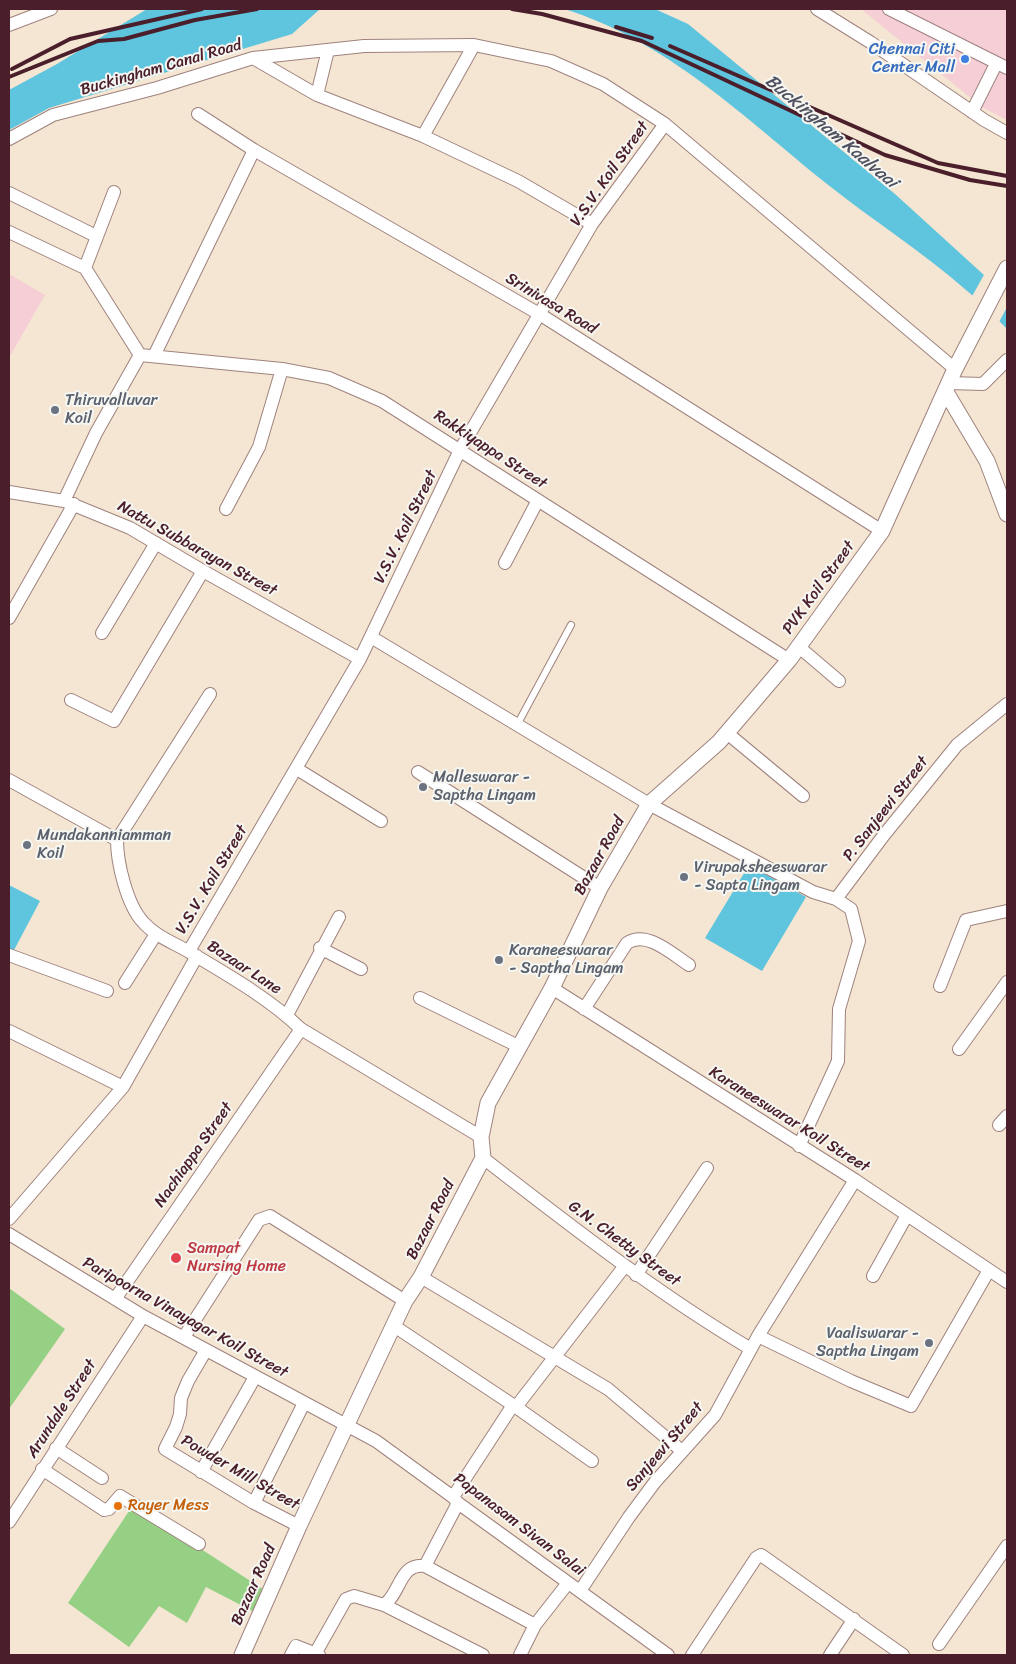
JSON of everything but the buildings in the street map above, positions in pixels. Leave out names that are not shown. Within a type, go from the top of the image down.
[{"type":"street","points":[[9,24],[51,9]]},
{"type":"street","points":[[817,9],[972,112],[1007,133]]},
{"type":"street","points":[[888,9],[1002,66],[972,112]]},
{"type":"street","points":[[423,136],[474,45]]},
{"type":"street","name":"Buckingham Canal Road","points":[[9,139],[53,115],[157,88],[253,58],[364,46],[474,45],[551,61],[603,84],[665,124],[955,369]]},
{"type":"street","points":[[317,95],[328,50]]},
{"type":"street","points":[[253,58],[317,95],[423,136],[518,181],[592,224]]},
{"type":"street","name":"Srinivasa Road","points":[[198,114],[254,150],[541,315],[882,531]]},
{"type":"street","name":"V.S.V. Koil Street","points":[[9,1219],[123,1087],[193,954],[360,659],[460,450],[541,315],[592,224],[665,124]]},
{"type":"street","points":[[154,356],[254,150]]},
{"type":"street","points":[[85,268],[114,192]]},
{"type":"street","points":[[9,193],[96,236]]},
{"type":"street","points":[[9,232],[85,268],[140,355],[96,433],[69,502],[9,618]]},
{"type":"street","name":"PVK Koil Street","points":[[649,804],[727,732],[789,660],[882,531],[962,354],[1007,268]]},
{"type":"street","name":"Rakkiyappa Street","points":[[140,355],[282,369],[329,378],[382,400],[789,660]]},
{"type":"street","points":[[1007,360],[983,384],[948,388],[988,461],[1007,514]]},
{"type":"street","points":[[226,510],[258,447],[282,369]]},
{"type":"street","name":"Nattu Subbarayan Street","points":[[9,492],[69,502],[130,528],[360,659]]},
{"type":"street","points":[[505,564],[538,500]]},
{"type":"street","points":[[102,633],[156,543]]},
{"type":"street","points":[[71,700],[114,722],[203,571]]},
{"type":"street","points":[[371,637],[649,804],[813,892],[836,899],[852,909],[859,941],[839,1009],[838,1061],[799,1146]]},
{"type":"street","points":[[799,647],[839,681]]},
{"type":"street","points":[[9,780],[117,840],[210,694]]},
{"type":"street","name":"P. Sanjeevi Street","points":[[836,899],[884,835],[957,746],[1007,704]]},
{"type":"street","points":[[727,732],[803,796]]},
{"type":"street","points":[[297,769],[381,820]]},
{"type":"street","points":[[418,772],[600,888]]},
{"type":"street","name":"Bazaar Road","points":[[242,1655],[299,1526],[406,1301],[421,1277],[483,1158],[481,1137],[488,1103],[552,988],[600,888],[649,804]]},
{"type":"street","name":"Bazaar Lane","points":[[117,840],[117,856],[134,909],[156,934],[193,954],[287,1015],[301,1029],[481,1137]]},
{"type":"street","points":[[940,986],[966,920],[1007,911]]},
{"type":"street","points":[[287,1015],[320,948],[339,917]]},
{"type":"street","points":[[125,984],[156,934]]},
{"type":"street","points":[[584,1009],[627,943],[632,939],[646,938],[689,965]]},
{"type":"street","points":[[320,948],[361,969]]},
{"type":"street","points":[[9,954],[107,992]]},
{"type":"street","points":[[959,1049],[1007,982]]},
{"type":"street","name":"Karaneeswarar Koil Street","points":[[552,988],[855,1180],[1007,1282]]},
{"type":"street","points":[[420,998],[520,1047]]},
{"type":"street","name":"Nachiappa Street","points":[[114,1299],[301,1029]]},
{"type":"street","points":[[9,1031],[123,1087]]},
{"type":"street","name":"G.N. Chetty Street","points":[[483,1158],[624,1267],[698,1317],[752,1349]]},
{"type":"street","points":[[636,1275],[706,1168]]},
{"type":"street","name":"Sanjeevi Street","points":[[580,1591],[629,1517],[682,1451],[715,1416],[758,1336],[855,1180]]},
{"type":"street","points":[[873,1276],[907,1215]]},
{"type":"street","points":[[184,1337],[258,1220],[270,1216],[406,1301]]},
{"type":"street","name":"Paripoorna Vinayagar Koil Street","points":[[9,1234],[143,1316],[348,1426]]},
{"type":"street","points":[[426,1566],[455,1500],[515,1406],[624,1267]]},
{"type":"street","points":[[758,1336],[851,1381],[911,1406],[989,1270]]},
{"type":"street","points":[[421,1277],[608,1389],[682,1451]]},
{"type":"street","name":"Arundale Street","points":[[9,1522],[12,1508],[42,1469],[143,1316]]},
{"type":"street","points":[[394,1326],[515,1406],[592,1461]]},
{"type":"street","name":"Powder Mill Street","points":[[206,1350],[188,1381],[181,1398],[180,1414],[176,1427],[165,1449],[254,1503],[299,1526]]},
{"type":"street","points":[[202,1472],[255,1377]]},
{"type":"street","points":[[254,1503],[304,1403]]},
{"type":"street","name":"Papanasam Sivan Salai","points":[[348,1426],[376,1441],[668,1655]]},
{"type":"street","points":[[56,1448],[102,1478]]},
{"type":"street","points":[[42,1469],[104,1510],[109,1509],[120,1496],[199,1544]]},
{"type":"street","points":[[939,1644],[1007,1546]]},
{"type":"street","points":[[692,1655],[756,1558],[761,1555],[903,1655]]},
{"type":"street","points":[[384,1604],[390,1601],[406,1571],[415,1565],[426,1566],[535,1625]]},
{"type":"street","points":[[520,1655],[535,1625],[568,1583]]},
{"type":"street","points":[[291,1655],[296,1646],[317,1654],[346,1599],[354,1596],[384,1604],[484,1655]]},
{"type":"street","points":[[830,1655],[854,1619]]},
{"type":"lane","points":[[517,725],[571,625]]},
{"type":"shaded area","name":"Chennai Citi Center Mall","points":[[861,9],[1007,9],[1007,120],[983,108]]},
{"type":"shaded area","points":[[9,274],[45,295],[9,358]]},
{"type":"green space","points":[[9,1288],[65,1329],[9,1409]]},
{"type":"green space","points":[[133,1505],[269,1593],[260,1615],[206,1587],[187,1623],[159,1606],[129,1647],[68,1603]]},
{"type":"water","points":[[147,9],[320,9],[292,34],[49,108],[9,130],[9,90],[57,64]]},
{"type":"water","points":[[564,9],[655,9],[688,24],[895,194],[1007,296],[1007,329],[977,299],[950,276],[827,184],[703,84],[637,40],[601,23]]},
{"type":"water","points":[[749,865],[806,897],[762,971],[705,938]]},
{"type":"water","points":[[9,885],[40,901],[13,952],[9,949]]},
{"type":"pier","points":[[985,273],[1007,293],[1007,307],[998,324],[971,298]]},
{"type":"railway","points":[[12,69],[70,39],[202,9]]},
{"type":"railway","points":[[9,77],[98,41],[124,39],[195,20],[257,9]]},
{"type":"railway","points":[[512,9],[542,14],[642,41],[885,155],[970,180],[1007,186]]},
{"type":"railway","points":[[616,27],[652,38]]},
{"type":"railway","points":[[670,46],[938,163],[1007,176]]},
{"type":"place","name":"Chennai Citi Center Mall","points":[[965,59]]},
{"type":"place","name":"Thiruvalluvar Koil","points":[[55,410]]},
{"type":"place","name":"Malleswarar - Saptha Lingam","points":[[423,787]]},
{"type":"place","name":"Mundakanniamman Koil","points":[[27,845]]},
{"type":"place","name":"Virupaksheeswarar - Sapta Lingam","points":[[684,877]]},
{"type":"place","name":"Karaneeswarar - Saptha Lingam","points":[[499,960]]},
{"type":"place","name":"Sampat Nursing Home","points":[[176,1258]]},
{"type":"place","name":"Vaaliswarar - Saptha Lingam","points":[[929,1343]]},
{"type":"place","name":"Rayer Mess","points":[[118,1506]]},
{"type":"water label","name":"Buckingham Kaalvaai","points":[[831,132]]}]
